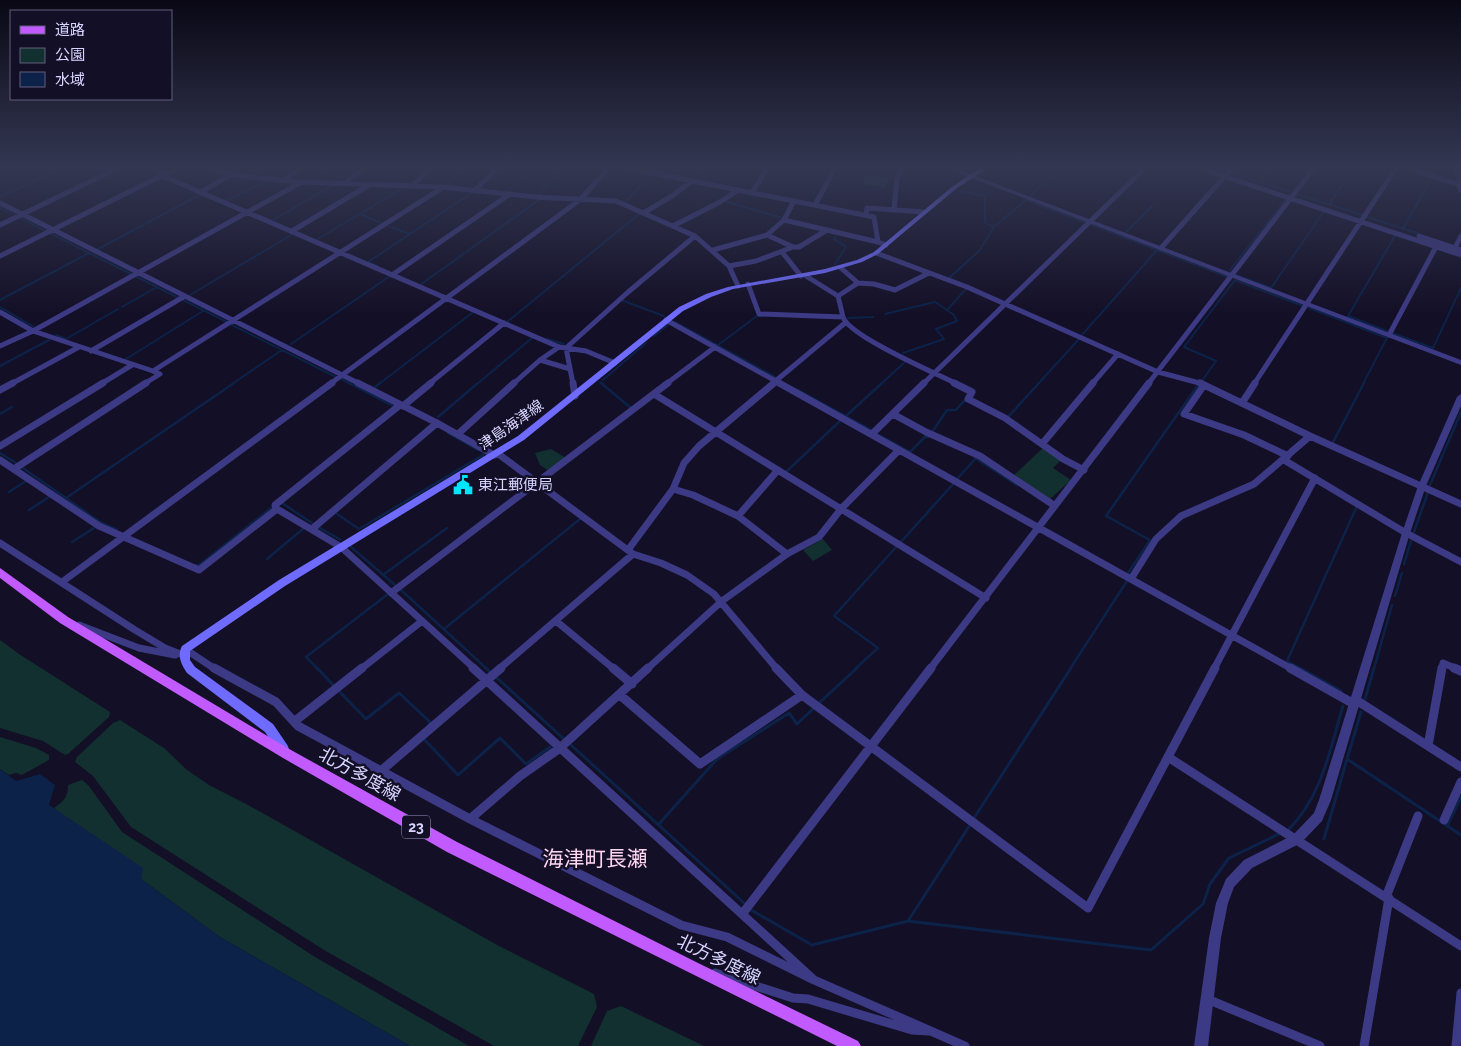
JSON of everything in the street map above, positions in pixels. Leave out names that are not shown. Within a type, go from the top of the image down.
[{"type":"main road","name":"津島海津線","points":[[184,652],[282,583],[521,438],[615,364],[666,320],[707,296],[738,286],[804,276],[841,268],[876,253],[882,244],[918,217]]},
{"type":"main road","name":"北方多度線","points":[[0,572],[64,620],[287,754],[452,847],[853,1046]]},
{"type":"main road","points":[[184,652],[185,662],[191,670],[269,728],[287,754]]},
{"type":"street","points":[[0,225],[16,217]]},
{"type":"street","points":[[26,217],[50,232],[138,273],[181,298],[234,320],[495,454],[537,482],[631,552],[687,575],[722,601],[781,674],[802,695],[1088,908],[1315,478]]},
{"type":"street","points":[[0,256],[81,217]]},
{"type":"street","points":[[0,346],[33,331],[238,217]]},
{"type":"street","points":[[258,217],[504,324],[562,347],[586,351],[615,364]]},
{"type":"street","points":[[292,231],[316,217]]},
{"type":"street","points":[[153,371],[397,217]]},
{"type":"street","points":[[392,275],[477,217]]},
{"type":"street","points":[[62,582],[557,217]]},
{"type":"street","points":[[655,217],[695,236],[713,250],[729,266],[738,286]]},
{"type":"street","points":[[673,226],[691,217]]},
{"type":"street","points":[[713,250],[767,235],[786,217]]},
{"type":"street","points":[[784,220],[882,244],[875,218],[871,217]]},
{"type":"street","points":[[1079,217],[1461,363]]},
{"type":"street","points":[[872,434],[1094,217]]},
{"type":"street","points":[[1161,248],[1189,217]]},
{"type":"street","points":[[743,914],[1277,217]]},
{"type":"street","points":[[1354,217],[1458,249],[1461,236]]},
{"type":"street","points":[[1242,403],[1365,217]]},
{"type":"street","points":[[729,266],[756,261],[798,247],[827,230]]},
{"type":"street","points":[[767,235],[794,247]]},
{"type":"street","points":[[458,434],[540,360],[562,347],[695,236]]},
{"type":"street","points":[[1437,244],[1461,255]]},
{"type":"street","points":[[1389,335],[1437,244]]},
{"type":"street","points":[[782,252],[804,276],[838,296],[844,320]]},
{"type":"street","points":[[876,253],[1005,304],[1158,372],[1204,385],[1310,436],[1461,504]]},
{"type":"street","points":[[841,268],[858,284]]},
{"type":"street","points":[[838,296],[858,284],[874,284],[895,290],[929,273]]},
{"type":"street","points":[[748,284],[759,314],[844,320],[869,340],[972,392],[968,399],[1005,418],[1063,459],[1084,470]]},
{"type":"street","points":[[91,351],[181,298]]},
{"type":"street","points":[[0,312],[33,331],[160,374],[14,469]]},
{"type":"street","points":[[666,320],[1232,636],[1355,702],[1461,767]]},
{"type":"street","points":[[382,770],[556,621],[631,552],[673,489],[684,463],[699,446],[777,382],[844,320]]},
{"type":"street","points":[[276,510],[275,505],[504,324]]},
{"type":"street","points":[[0,390],[79,347]]},
{"type":"street","points":[[562,347],[570,369],[575,396]]},
{"type":"street","points":[[391,593],[715,348]]},
{"type":"street","points":[[1042,444],[1118,354]]},
{"type":"street","points":[[540,360],[570,369]]},
{"type":"street","points":[[0,446],[132,365]]},
{"type":"street","points":[[1204,385],[1184,414],[1244,435],[1286,458],[1315,478],[1406,533],[1461,562]]},
{"type":"street","points":[[654,394],[986,598]]},
{"type":"street","points":[[1201,1046],[1220,912],[1230,883],[1248,864],[1297,839],[1318,817],[1325,800],[1422,486],[1461,397]]},
{"type":"street","points":[[893,414],[926,432],[980,456],[1055,506]]},
{"type":"street","points":[[312,529],[437,423]]},
{"type":"street","points":[[1131,579],[1156,539],[1181,516],[1254,484],[1310,436]]},
{"type":"street","points":[[470,820],[520,776],[560,748],[722,601],[788,554],[819,537],[842,509],[899,450]]},
{"type":"street","points":[[0,460],[99,526],[199,570],[276,510]]},
{"type":"street","points":[[738,516],[778,470]]},
{"type":"street","points":[[673,489],[693,495],[738,516],[788,554]]},
{"type":"street","points":[[276,510],[341,547],[814,980]]},
{"type":"street","points":[[0,543],[165,648],[184,652],[276,702],[298,726],[343,752],[382,770],[470,820],[682,925],[727,937],[814,980],[965,1046]]},
{"type":"street","points":[[64,620],[118,641],[160,654],[184,652]]},
{"type":"street","points":[[294,721],[422,621]]},
{"type":"street","points":[[556,621],[632,684]]},
{"type":"street","points":[[1428,746],[1443,663],[1461,671]]},
{"type":"street","points":[[620,694],[700,764],[802,695]]},
{"type":"street","points":[[1168,757],[1461,946]]},
{"type":"street","points":[[1444,820],[1461,782]]},
{"type":"street","points":[[1364,1046],[1388,898],[1418,816]]},
{"type":"street","points":[[693,968],[912,1030],[935,1032],[953,1046]]},
{"type":"street","points":[[1456,1046],[1461,993]]},
{"type":"street","points":[[1207,999],[1320,1046]]},
{"type":"green space","points":[[1044,447],[1061,460],[1053,468],[1071,480],[1049,500],[1013,476]]},
{"type":"green space","points":[[551,449],[566,458],[549,471],[540,465],[535,453]]},
{"type":"green space","points":[[823,539],[832,550],[813,561],[803,550]]},
{"type":"green space","points":[[0,640],[110,712],[109,717],[65,755],[43,741],[0,728]]},
{"type":"green space","points":[[120,720],[164,748],[187,770],[209,785],[499,946],[594,994],[597,1007],[578,1046],[494,1046],[324,950],[131,827],[93,776],[75,762],[77,757],[113,723]]},
{"type":"green space","points":[[0,737],[36,748],[49,755],[49,760],[22,775],[16,773],[9,775],[0,769]]},
{"type":"green space","points":[[82,780],[89,786],[122,832],[315,957],[469,1046],[410,1046],[220,937],[141,879],[54,808],[65,798],[68,785]]},
{"type":"green space","points":[[621,1006],[704,1046],[591,1046],[607,1011]]},
{"type":"water","points":[[0,769],[16,781],[40,774],[55,785],[49,805],[143,868],[141,879],[220,937],[410,1046],[0,1046]]},
{"type":"waterway","points":[[17,217],[131,274]]},
{"type":"waterway","points":[[98,249],[158,217]]},
{"type":"waterway","points":[[271,221],[278,217]]},
{"type":"waterway","points":[[316,240],[355,217]]},
{"type":"waterway","points":[[367,217],[381,223]]},
{"type":"waterway","points":[[410,234],[436,217]]},
{"type":"waterway","points":[[420,285],[515,217]]},
{"type":"waterway","points":[[507,322],[635,217]]},
{"type":"waterway","points":[[778,217],[782,218]]},
{"type":"waterway","points":[[985,217],[985,223],[994,227]]},
{"type":"waterway","points":[[994,227],[1006,217]]},
{"type":"waterway","points":[[1070,217],[1086,223]]},
{"type":"waterway","points":[[1125,233],[1141,217]]},
{"type":"waterway","points":[[1230,270],[1272,217]]},
{"type":"waterway","points":[[1236,275],[1271,288],[1320,217]]},
{"type":"waterway","points":[[1367,217],[1403,229]]},
{"type":"waterway","points":[[1403,229],[1410,217]]},
{"type":"waterway","points":[[1089,224],[1228,277]]},
{"type":"waterway","points":[[388,226],[410,234]]},
{"type":"waterway","points":[[968,286],[949,278],[979,251],[994,227]]},
{"type":"waterway","points":[[1403,229],[1420,234]]},
{"type":"waterway","points":[[190,295],[293,234]]},
{"type":"waterway","points":[[377,266],[368,262],[410,234]]},
{"type":"waterway","points":[[835,264],[846,247],[834,239],[837,234]]},
{"type":"waterway","points":[[1387,331],[1348,316],[1396,234]]},
{"type":"waterway","points":[[1081,336],[1157,250]]},
{"type":"waterway","points":[[0,300],[89,253]]},
{"type":"waterway","points":[[135,276],[157,287]]},
{"type":"waterway","points":[[291,344],[390,276]]},
{"type":"waterway","points":[[1202,381],[1216,361],[1184,347],[1235,280],[1303,306]]},
{"type":"waterway","points":[[122,307],[157,287]]},
{"type":"waterway","points":[[157,287],[227,322]]},
{"type":"waterway","points":[[1392,333],[1433,348],[1461,288]]},
{"type":"waterway","points":[[947,310],[966,289]]},
{"type":"waterway","points":[[621,300],[664,316]]},
{"type":"waterway","points":[[885,314],[935,302],[954,315],[957,321],[936,329],[944,339],[903,353]]},
{"type":"waterway","points":[[0,307],[34,327]]},
{"type":"waterway","points":[[1309,308],[1387,338],[1363,384]]},
{"type":"waterway","points":[[56,335],[66,339],[118,309]]},
{"type":"waterway","points":[[126,359],[203,311]]},
{"type":"waterway","points":[[379,384],[472,313]]},
{"type":"waterway","points":[[718,345],[757,316],[760,316]]},
{"type":"waterway","points":[[848,318],[873,317]]},
{"type":"waterway","points":[[675,322],[777,378]]},
{"type":"waterway","points":[[230,324],[282,350]]},
{"type":"waterway","points":[[654,336],[669,324]]},
{"type":"waterway","points":[[477,384],[532,338]]},
{"type":"waterway","points":[[547,339],[564,344]]},
{"type":"waterway","points":[[1038,384],[1079,339]]},
{"type":"waterway","points":[[0,366],[49,340]]},
{"type":"waterway","points":[[603,380],[646,343]]},
{"type":"waterway","points":[[232,384],[282,350]]},
{"type":"waterway","points":[[282,350],[336,377]]},
{"type":"waterway","points":[[881,384],[906,361]]},
{"type":"waterway","points":[[341,379],[349,383]]},
{"type":"waterway","points":[[66,498],[234,383]]},
{"type":"waterway","points":[[349,383],[393,406]]},
{"type":"waterway","points":[[375,387],[380,383]]},
{"type":"waterway","points":[[438,417],[478,383]]},
{"type":"waterway","points":[[601,383],[631,408]]},
{"type":"waterway","points":[[846,416],[882,383]]},
{"type":"waterway","points":[[1008,417],[1039,383]]},
{"type":"waterway","points":[[1332,444],[1364,383]]},
{"type":"waterway","points":[[1128,573],[1150,540],[1106,516],[1198,385]]},
{"type":"waterway","points":[[796,389],[871,430]]},
{"type":"waterway","points":[[932,432],[947,410],[956,410],[964,401],[967,401]]},
{"type":"waterway","points":[[0,414],[12,407]]},
{"type":"waterway","points":[[1430,485],[1461,412]]},
{"type":"waterway","points":[[786,472],[841,420]]},
{"type":"waterway","points":[[448,433],[478,450]]},
{"type":"waterway","points":[[877,434],[910,452],[926,436],[929,437]]},
{"type":"waterway","points":[[337,514],[359,529],[483,455],[483,452]]},
{"type":"waterway","points":[[0,453],[16,463]]},
{"type":"waterway","points":[[957,479],[976,458]]},
{"type":"waterway","points":[[976,458],[1017,485]]},
{"type":"waterway","points":[[20,466],[100,522],[117,530]]},
{"type":"waterway","points":[[9,492],[26,481]]},
{"type":"waterway","points":[[900,543],[954,483]]},
{"type":"waterway","points":[[1414,532],[1428,492]]},
{"type":"waterway","points":[[29,510],[49,497]]},
{"type":"waterway","points":[[282,503],[312,523]]},
{"type":"waterway","points":[[1302,669],[1287,661],[1357,506]]},
{"type":"waterway","points":[[195,565],[198,566],[271,508]]},
{"type":"waterway","points":[[444,629],[580,519]]},
{"type":"waterway","points":[[318,527],[341,540]]},
{"type":"waterway","points":[[72,542],[94,528]]},
{"type":"waterway","points":[[267,559],[304,528]]},
{"type":"waterway","points":[[383,575],[447,528]]},
{"type":"waterway","points":[[1404,564],[1411,541]]},
{"type":"waterway","points":[[350,546],[383,575]]},
{"type":"waterway","points":[[855,669],[878,648],[834,616],[897,546]]},
{"type":"waterway","points":[[1395,596],[1402,573]]},
{"type":"waterway","points":[[383,575],[396,586]]},
{"type":"waterway","points":[[1070,669],[1127,581]]},
{"type":"waterway","points":[[400,589],[487,669]]},
{"type":"waterway","points":[[317,668],[306,657],[388,594]]},
{"type":"waterway","points":[[1374,669],[1392,605]]},
{"type":"waterway","points":[[317,668],[335,687]]},
{"type":"waterway","points":[[818,704],[857,668]]},
{"type":"waterway","points":[[974,818],[1071,668]]},
{"type":"waterway","points":[[1300,668],[1341,691]]},
{"type":"waterway","points":[[1365,699],[1374,668]]},
{"type":"waterway","points":[[487,669],[490,672]]},
{"type":"waterway","points":[[497,678],[564,739]]},
{"type":"waterway","points":[[339,691],[366,719],[399,693],[430,722],[429,725]]},
{"type":"waterway","points":[[1289,829],[1310,802],[1317,787],[1324,771],[1343,706]]},
{"type":"waterway","points":[[658,825],[717,759],[789,713],[797,724],[814,708]]},
{"type":"waterway","points":[[1347,759],[1361,712]]},
{"type":"waterway","points":[[424,739],[458,775],[500,738],[526,764],[550,747]]},
{"type":"waterway","points":[[570,744],[658,825]]},
{"type":"waterway","points":[[1324,839],[1347,759]]},
{"type":"waterway","points":[[1347,759],[1447,826]]},
{"type":"waterway","points":[[1447,826],[1461,797]]},
{"type":"waterway","points":[[658,825],[744,903]]},
{"type":"waterway","points":[[908,921],[970,825]]},
{"type":"waterway","points":[[1447,826],[1461,835]]},
{"type":"waterway","points":[[908,921],[1151,950],[1203,904],[1210,884],[1229,858],[1281,833]]},
{"type":"waterway","points":[[751,910],[812,945],[908,921]]},
{"type":"place","name":"東江郵便局","points":[[463,485]]},
{"type":"district","name":"海津町長瀬","points":[[595,858]]}]
